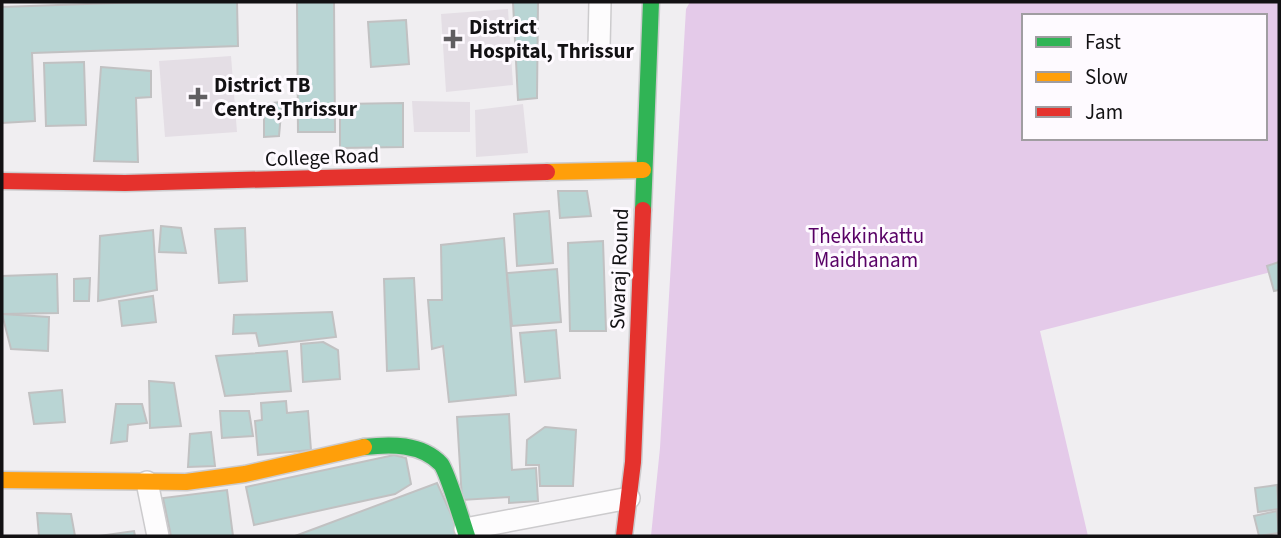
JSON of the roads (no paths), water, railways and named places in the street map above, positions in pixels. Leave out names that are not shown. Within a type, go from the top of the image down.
[{"type":"main road","name":"Swaraj Round","points":[[624,536],[633,462],[651,2]]},
{"type":"main road","name":"College Road","points":[[2,181],[125,183],[643,170]]},
{"type":"main road","points":[[2,480],[186,482],[245,474],[363,447],[395,444],[420,451],[442,465],[466,533]]},
{"type":"street","points":[[599,48],[600,2]]},
{"type":"street","points":[[147,482],[158,536]]},
{"type":"street","points":[[466,533],[629,498]]},
{"type":"place","name":"District Hospital, Thrissur","points":[[453,39]]},
{"type":"place","name":"District TB Centre,Thrissur","points":[[198,97]]},
{"type":"park label","name":"Thekkinkattu Maidhanam","points":[[866,248]]}]
